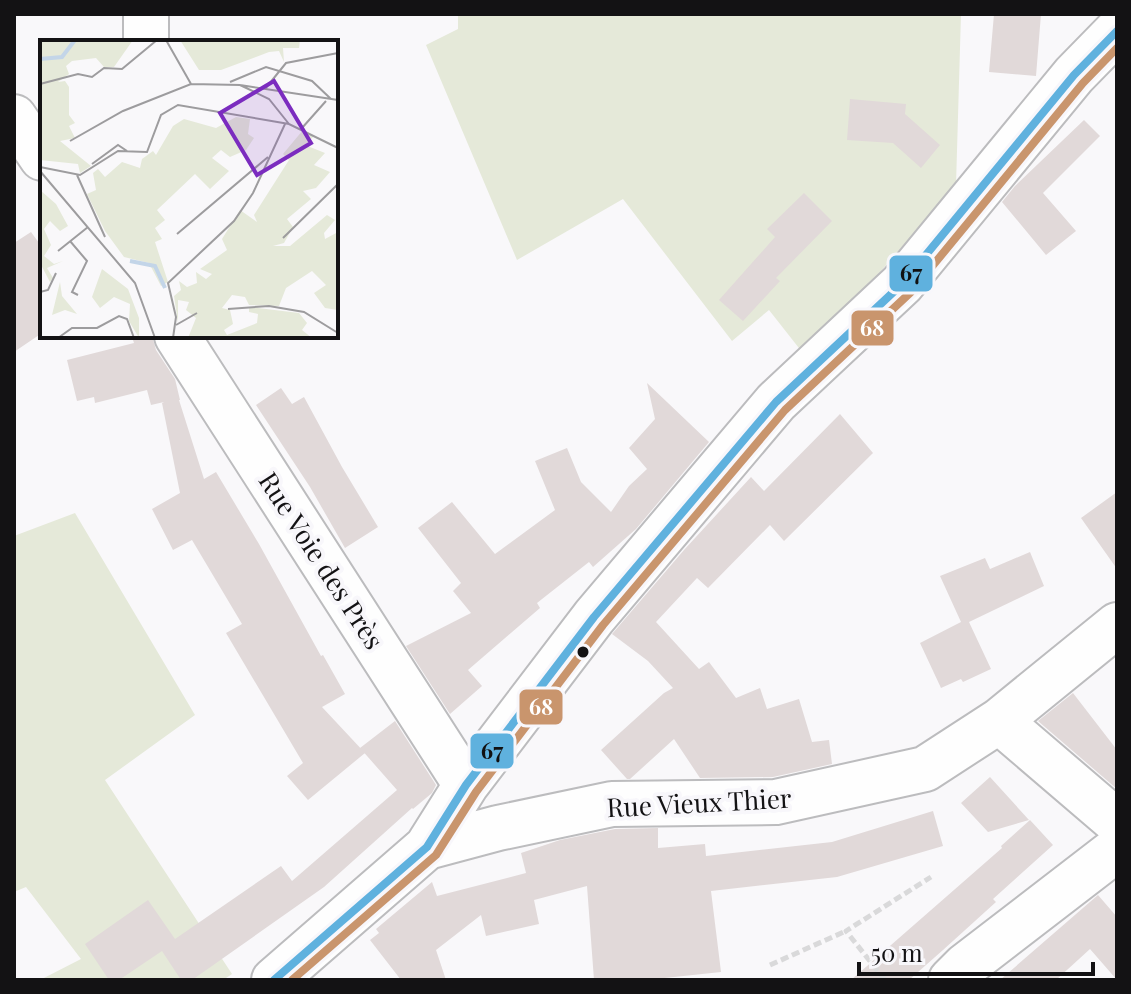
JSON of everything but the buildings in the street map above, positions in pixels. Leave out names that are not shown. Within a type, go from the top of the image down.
[{"type":"street","points":[[146,14],[146,40]]},
{"type":"street","points":[[275,980],[427,847],[466,785],[594,617],[787,391],[902,284],[1074,75],[1117,31]]},
{"type":"street","points":[[14,117],[40,155]]},
{"type":"street","name":"Rue Voie des Près","points":[[178,338],[466,785]]},
{"type":"street","name":"Rue Vieux Thier","points":[[427,847],[498,828],[612,804],[776,802],[925,769],[999,721],[1117,625]]},
{"type":"street","points":[[999,721],[1117,822]]},
{"type":"street","points":[[951,980],[1117,849]]},
{"type":"path","points":[[770,965],[846,931],[931,877]]},
{"type":"path","points":[[846,931],[885,980]]},
{"type":"green space","points":[[458,14],[961,14],[956,185],[806,357],[769,310],[732,341],[623,199],[517,260],[426,45],[458,29]]},
{"type":"green space","points":[[75,513],[195,715],[105,780],[232,974],[223,980],[40,980],[81,959],[26,887],[14,892],[14,536]]},
{"type":"transit line","name":"67","points":[[274,980],[427,847],[466,785],[594,617],[776,402],[902,284],[1074,75],[1117,31]]},
{"type":"transit line","name":"68","points":[[292,980],[436,855],[476,792],[603,625],[785,410],[911,292],[1083,83],[1117,48]]}]
